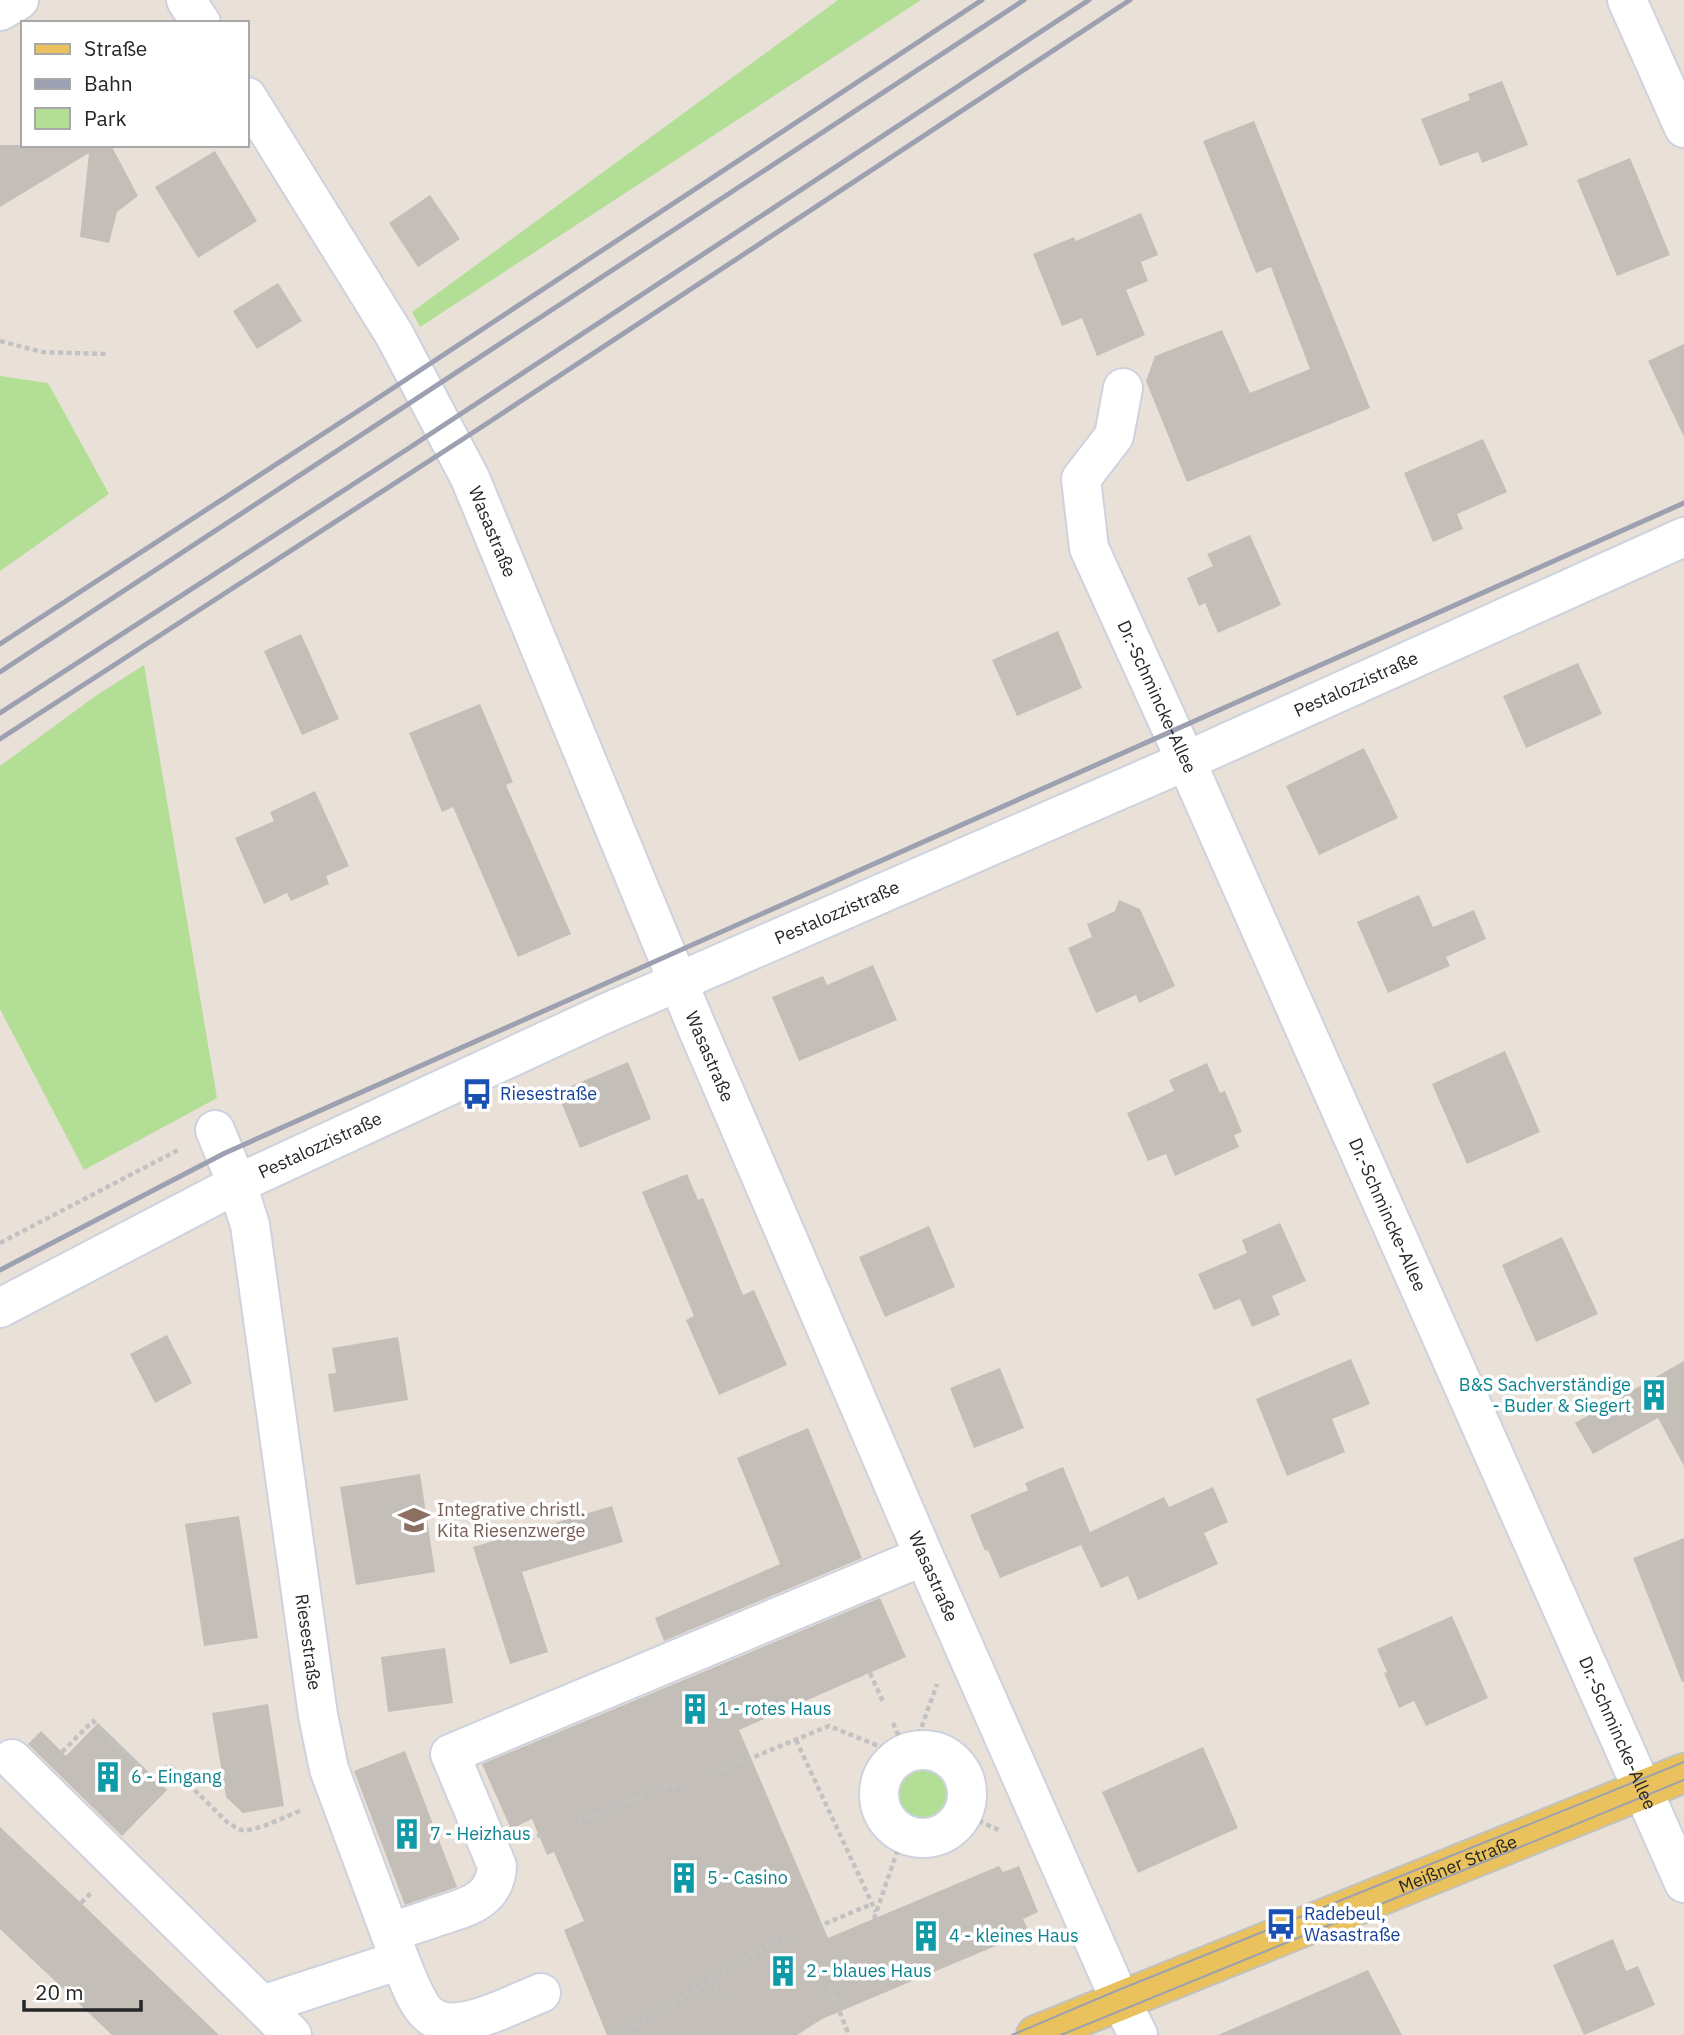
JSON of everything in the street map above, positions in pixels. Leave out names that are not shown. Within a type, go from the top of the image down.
[{"type":"main road","name":"Meißner Straße","points":[[1036,2035],[1684,1773]]},
{"type":"street","points":[[0,11],[19,0]]},
{"type":"street","points":[[186,0],[200,21]]},
{"type":"street","points":[[1627,0],[1684,128]]},
{"type":"street","name":"Wasastraße","points":[[248,99],[394,334],[470,478],[677,981],[924,1556],[1138,2035]]},
{"type":"street","name":"Dr.-Schmincke-Allee","points":[[1123,388],[1114,436],[1081,479],[1089,548],[1684,1883]]},
{"type":"street","name":"Pestalozzistraße","points":[[0,1308],[237,1184],[677,981],[1186,761],[1684,537]]},
{"type":"street","name":"Riesestraße","points":[[215,1130],[250,1225],[318,1715],[334,1782],[395,1946],[420,2004],[432,2018],[459,2023],[477,2019],[541,1993]]},
{"type":"street","points":[[262,2005],[395,1946],[476,1902],[491,1889],[497,1878],[497,1866],[450,1754],[924,1556]]},
{"type":"street","points":[[903,1745],[939,1752],[949,1757],[966,1781],[967,1799],[963,1814],[954,1826],[934,1837],[915,1838],[903,1834],[889,1823],[882,1810],[879,1800],[882,1777],[903,1745]]},
{"type":"street","points":[[963,1775],[1012,1755]]},
{"type":"street","points":[[12,1759],[292,2035]]},
{"type":"path","points":[[0,341],[42,352],[106,354]]},
{"type":"path","points":[[0,1243],[163,1158]]},
{"type":"path","points":[[715,1773],[829,1726],[903,1745],[957,1631]]},
{"type":"path","points":[[870,1673],[884,1704]]},
{"type":"path","points":[[55,1758],[93,1721],[153,1781],[169,1765],[227,1822],[244,1830],[256,1828],[334,1782]]},
{"type":"path","points":[[796,1740],[876,1912]]},
{"type":"path","points":[[576,1822],[663,1786],[683,1786]]},
{"type":"path","points":[[874,1919],[903,1834]]},
{"type":"path","points":[[817,1927],[872,1904]]},
{"type":"path","points":[[620,2035],[771,1944],[788,1937]]},
{"type":"path","points":[[710,1980],[721,1996]]},
{"type":"path","points":[[830,1988],[849,2035]]},
{"type":"green space","points":[[838,0],[921,0],[420,327],[412,312]]},
{"type":"green space","points":[[0,376],[48,383],[109,494],[0,571]]},
{"type":"green space","points":[[144,665],[217,1098],[84,1170],[0,1009],[0,766],[97,695]]},
{"type":"green space","points":[[924,1767],[943,1774],[951,1795],[942,1815],[924,1822],[903,1814],[894,1794],[906,1775]]},
{"type":"building","points":[[1502,81],[1528,145],[1482,163],[1478,152],[1440,166],[1421,119],[1470,100],[1468,94]]},
{"type":"building","points":[[1254,121],[1370,408],[1187,482],[1146,381],[1155,356],[1222,330],[1250,393],[1310,369],[1271,267],[1256,273],[1203,141]]},
{"type":"building","points":[[0,145],[112,147],[138,196],[117,212],[109,243],[80,237],[89,153],[0,207]]},
{"type":"building","points":[[215,151],[257,221],[198,258],[155,187]]},
{"type":"building","points":[[1630,158],[1670,255],[1617,276],[1577,180]]},
{"type":"building","points":[[430,195],[460,239],[418,267],[389,223]]},
{"type":"building","points":[[1141,213],[1158,255],[1141,262],[1148,281],[1126,290],[1145,335],[1097,356],[1082,318],[1062,326],[1033,254],[1074,237],[1076,241]]},
{"type":"building","points":[[278,283],[302,321],[257,349],[233,311]]},
{"type":"building","points":[[1684,344],[1684,437],[1648,361]]},
{"type":"building","points":[[1483,439],[1507,492],[1457,514],[1463,529],[1433,542],[1404,473]]},
{"type":"building","points":[[1250,535],[1281,605],[1218,633],[1205,603],[1199,606],[1187,578],[1213,566],[1207,554]]},
{"type":"building","points":[[1058,631],[1082,688],[1017,716],[992,660]]},
{"type":"building","points":[[301,634],[339,719],[302,735],[264,651]]},
{"type":"building","points":[[1578,663],[1602,714],[1526,748],[1503,696]]},
{"type":"building","points":[[480,704],[513,782],[506,785],[571,934],[518,957],[453,807],[442,812],[409,733]]},
{"type":"building","points":[[1364,748],[1398,818],[1319,855],[1286,786]]},
{"type":"building","points":[[315,791],[349,866],[326,876],[329,884],[291,901],[287,893],[264,904],[235,838],[274,821],[270,812]]},
{"type":"building","points":[[1419,895],[1433,927],[1474,910],[1486,939],[1446,957],[1450,966],[1388,993],[1357,922]]},
{"type":"building","points":[[1119,900],[1140,909],[1175,986],[1139,1003],[1136,995],[1096,1013],[1068,948],[1092,937],[1087,924],[1115,911]]},
{"type":"building","points":[[873,965],[897,1020],[799,1061],[772,997],[823,976],[827,985]]},
{"type":"building","points":[[1505,1051],[1540,1132],[1467,1164],[1432,1084]]},
{"type":"building","points":[[628,1062],[651,1119],[580,1148],[557,1092]]},
{"type":"building","points":[[1207,1063],[1220,1093],[1225,1091],[1242,1132],[1234,1135],[1239,1147],[1175,1176],[1166,1154],[1148,1161],[1127,1113],[1174,1091],[1169,1080]]},
{"type":"building","points":[[687,1174],[698,1200],[703,1198],[743,1295],[754,1290],[787,1365],[719,1395],[686,1320],[694,1316],[642,1192]]},
{"type":"building","points":[[1280,1223],[1306,1281],[1272,1296],[1280,1315],[1252,1327],[1240,1299],[1214,1310],[1198,1274],[1247,1253],[1242,1240]]},
{"type":"building","points":[[929,1226],[955,1287],[885,1317],[859,1257]]},
{"type":"building","points":[[1562,1237],[1598,1314],[1536,1342],[1502,1265]]},
{"type":"building","points":[[167,1335],[192,1383],[155,1403],[130,1354]]},
{"type":"building","points":[[398,1337],[408,1400],[334,1412],[328,1374],[336,1373],[332,1348]]},
{"type":"building","points":[[1351,1359],[1370,1404],[1332,1419],[1345,1452],[1287,1476],[1256,1399]]},
{"type":"building","name":"B&S Sachverständige - Buder & Siegert","points":[[1684,1361],[1684,1466],[1658,1418],[1593,1454],[1575,1423]]},
{"type":"building","points":[[1000,1368],[1024,1428],[974,1448],[950,1388]]},
{"type":"building","points":[[808,1428],[862,1558],[664,1641],[655,1618],[780,1564],[737,1458]]},
{"type":"building","points":[[1063,1467],[1090,1532],[1164,1497],[1169,1507],[1213,1487],[1228,1522],[1204,1533],[1218,1564],[1138,1600],[1128,1576],[1101,1588],[1081,1545],[1000,1578],[970,1515],[1028,1490],[1025,1483]]},
{"type":"building","name":"Integrative christl. Kita Riesenzwerge","points":[[420,1474],[435,1572],[356,1585],[340,1487]]},
{"type":"building","points":[[612,1506],[623,1542],[522,1572],[548,1652],[510,1664],[473,1547]]},
{"type":"building","points":[[239,1516],[258,1638],[204,1646],[185,1524]]},
{"type":"building","points":[[1684,1538],[1684,1682],[1682,1682],[1633,1558]]},
{"type":"building","points":[[880,1598],[906,1657],[739,1730],[828,1938],[999,1866],[1003,1872],[1019,1866],[1038,1912],[1023,1919],[1029,1932],[822,2019],[797,2035],[607,2035],[564,1930],[584,1921],[554,1852],[547,1855],[532,1819],[511,1829],[482,1764]]},
{"type":"building","points":[[1452,1616],[1488,1698],[1426,1726],[1414,1701],[1399,1708],[1377,1649]]},
{"type":"building","points":[[445,1648],[453,1703],[388,1712],[381,1657]]},
{"type":"building","points":[[268,1704],[284,1806],[243,1813],[226,1797],[212,1713]]},
{"type":"building","name":"6 - Eingang","points":[[98,1723],[167,1790],[122,1836],[28,1744],[41,1731],[66,1756]]},
{"type":"building","points":[[1203,1747],[1238,1828],[1138,1873],[1102,1792]]},
{"type":"building","name":"7 - Heizhaus","points":[[405,1751],[457,1887],[405,1905],[354,1771]]},
{"type":"building","points":[[0,1827],[219,2035],[112,2035],[0,1929]]},
{"type":"building","points":[[1613,1939],[1626,1971],[1638,1966],[1655,2005],[1584,2035],[1553,1965]]},
{"type":"building","points":[[1368,1970],[1402,2035],[1218,2035]]},
{"type":"tram line","points":[[1012,2035],[1684,1762]]},
{"type":"tram line","points":[[1061,2035],[1684,1780]]},
{"type":"railway","points":[[0,644],[982,0]]},
{"type":"railway","points":[[0,672],[1024,0]]},
{"type":"railway","points":[[0,713],[406,450],[1089,0]]},
{"type":"railway","points":[[0,739],[480,428],[1130,0]]},
{"type":"railway","points":[[0,1270],[225,1153],[1684,503]]},
{"type":"place","name":"Riesestraße","points":[[477,1094]]},
{"type":"place","name":"B&S Sachverständige - Buder & Siegert","points":[[1654,1395]]},
{"type":"place","name":"Integrative christl. Kita Riesenzwerge","points":[[414,1520]]},
{"type":"place","name":"1 - rotes Haus","points":[[695,1709]]},
{"type":"place","name":"6 - Eingang","points":[[108,1777]]},
{"type":"place","name":"7 - Heizhaus","points":[[407,1834]]},
{"type":"place","name":"5 - Casino","points":[[684,1878]]},
{"type":"place","name":"Radebeul, Wasastraße","points":[[1281,1924]]},
{"type":"place","name":"4 - kleines Haus","points":[[926,1936]]},
{"type":"place","name":"2 - blaues Haus","points":[[783,1971]]}]
